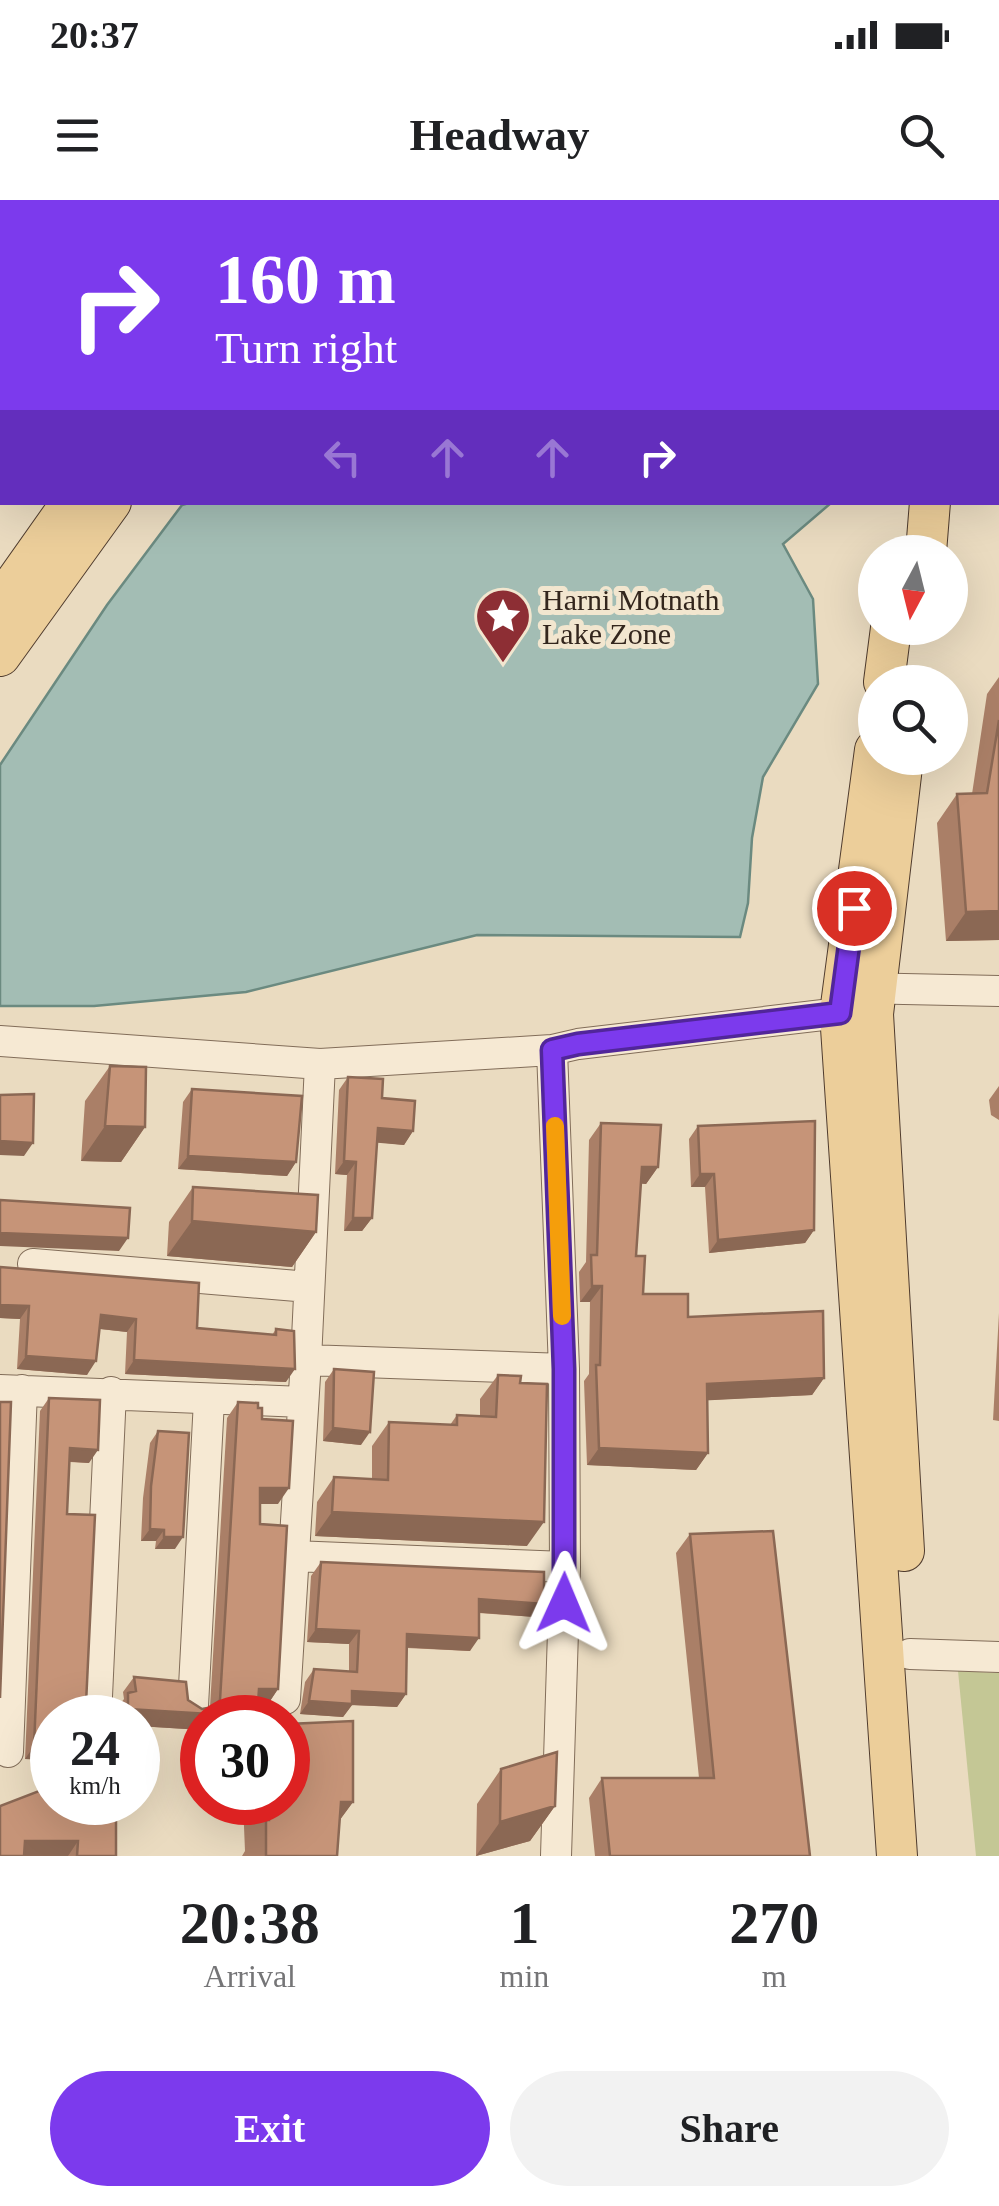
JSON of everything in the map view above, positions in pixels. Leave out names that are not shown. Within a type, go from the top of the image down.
[{"type":"main road","points":[[0,604],[70,505]]},
{"type":"main road","points":[[0,656],[109,505]]},
{"type":"main road","points":[[902,535],[905,505]]},
{"type":"main road","points":[[927,535],[930,505]]},
{"type":"main road","points":[[873,775],[858,1001],[897,1856]]},
{"type":"main road","points":[[900,775],[858,1001],[910,1654],[922,1856]]},
{"type":"street","points":[[0,1041],[320,1064],[552,1050],[858,1001],[999,992]]},
{"type":"street","points":[[552,1050],[564,1369],[565,1566],[556,1856]]},
{"type":"street","points":[[285,1695],[320,1064]]},
{"type":"street","points":[[33,1264],[309,1287]]},
{"type":"street","points":[[306,1360],[564,1369]]},
{"type":"street","points":[[8,1752],[11,1390],[303,1402]]},
{"type":"street","points":[[97,1695],[111,1392]]},
{"type":"street","points":[[194,1695],[209,1400]]},
{"type":"street","points":[[293,1556],[565,1566]]},
{"type":"street","points":[[910,1654],[999,1657]]},
{"type":"green space","points":[[958,1671],[999,1673],[999,1856],[976,1856]]},
{"type":"water","points":[[182,505],[829,505],[783,544],[813,599],[818,684],[763,777],[752,838],[748,903],[740,937],[477,935],[246,992],[94,1006],[0,1006],[0,765],[107,605]]},
{"type":"building","points":[[999,720],[999,911],[966,912],[957,794],[987,793]]},
{"type":"building","points":[[110,1066],[146,1067],[145,1127],[105,1126]]},
{"type":"building","points":[[348,1077],[383,1079],[382,1098],[415,1101],[413,1131],[378,1128],[372,1218],[353,1218],[356,1162],[344,1161]]},
{"type":"building","points":[[192,1089],[302,1096],[296,1162],[188,1156]]},
{"type":"building","points":[[34,1094],[33,1143],[0,1141],[0,1095]]},
{"type":"building","points":[[815,1121],[814,1230],[718,1240],[714,1174],[700,1174],[698,1126]]},
{"type":"building","points":[[601,1123],[661,1125],[658,1167],[642,1167],[636,1256],[645,1256],[643,1294],[688,1294],[688,1317],[823,1311],[824,1378],[707,1384],[708,1453],[599,1448],[596,1365],[600,1365],[602,1286],[592,1286],[591,1255],[597,1255]]},
{"type":"building","points":[[193,1187],[318,1195],[316,1232],[192,1221]]},
{"type":"building","points":[[0,1200],[130,1208],[128,1238],[0,1233]]},
{"type":"building","points":[[0,1267],[199,1283],[197,1328],[276,1335],[276,1329],[294,1331],[295,1369],[134,1360],[136,1319],[101,1315],[96,1361],[26,1356],[29,1306],[0,1305]]},
{"type":"building","points":[[334,1369],[374,1372],[370,1432],[333,1428]]},
{"type":"building","points":[[498,1375],[521,1376],[520,1383],[547,1384],[544,1522],[332,1512],[334,1477],[388,1480],[389,1422],[457,1425],[457,1415],[496,1417]]},
{"type":"building","points":[[49,1398],[100,1400],[98,1450],[70,1448],[67,1514],[95,1515],[86,1695],[36,1695]]},
{"type":"building","points":[[0,1402],[11,1402],[0,1698]]},
{"type":"building","points":[[238,1402],[258,1403],[262,1419],[293,1421],[289,1488],[260,1488],[260,1524],[287,1526],[278,1689],[259,1689],[259,1695],[220,1695]]},
{"type":"building","points":[[158,1431],[189,1433],[183,1537],[164,1537],[164,1530],[150,1529]]},
{"type":"building","points":[[773,1531],[810,1856],[610,1856],[602,1778],[714,1778],[690,1534]]},
{"type":"building","points":[[321,1562],[544,1572],[544,1604],[479,1599],[479,1638],[407,1634],[406,1694],[352,1691],[352,1704],[310,1701],[314,1669],[357,1672],[359,1631],[316,1629]]},
{"type":"building","points":[[134,1677],[186,1682],[187,1695],[180,1695],[180,1712],[160,1711],[160,1695],[128,1695],[136,1691]]},
{"type":"building","points":[[353,1721],[353,1802],[341,1802],[337,1856],[266,1856],[266,1825],[310,1825],[310,1723]]},
{"type":"building","points":[[557,1752],[555,1806],[500,1822],[501,1769]]},
{"type":"building","points":[[30,1794],[30,1825],[116,1825],[116,1856],[77,1856],[78,1841],[25,1841],[24,1856],[0,1856],[0,1806]]},
{"type":"slow traffic","points":[[555,1126],[562,1316]]},
{"type":"place","name":"Harni Motnath Lake Zone","points":[[503,665]]},
{"type":"route","points":[[564,1603],[564,1369],[552,1050],[840,1013],[854,908]]}]
